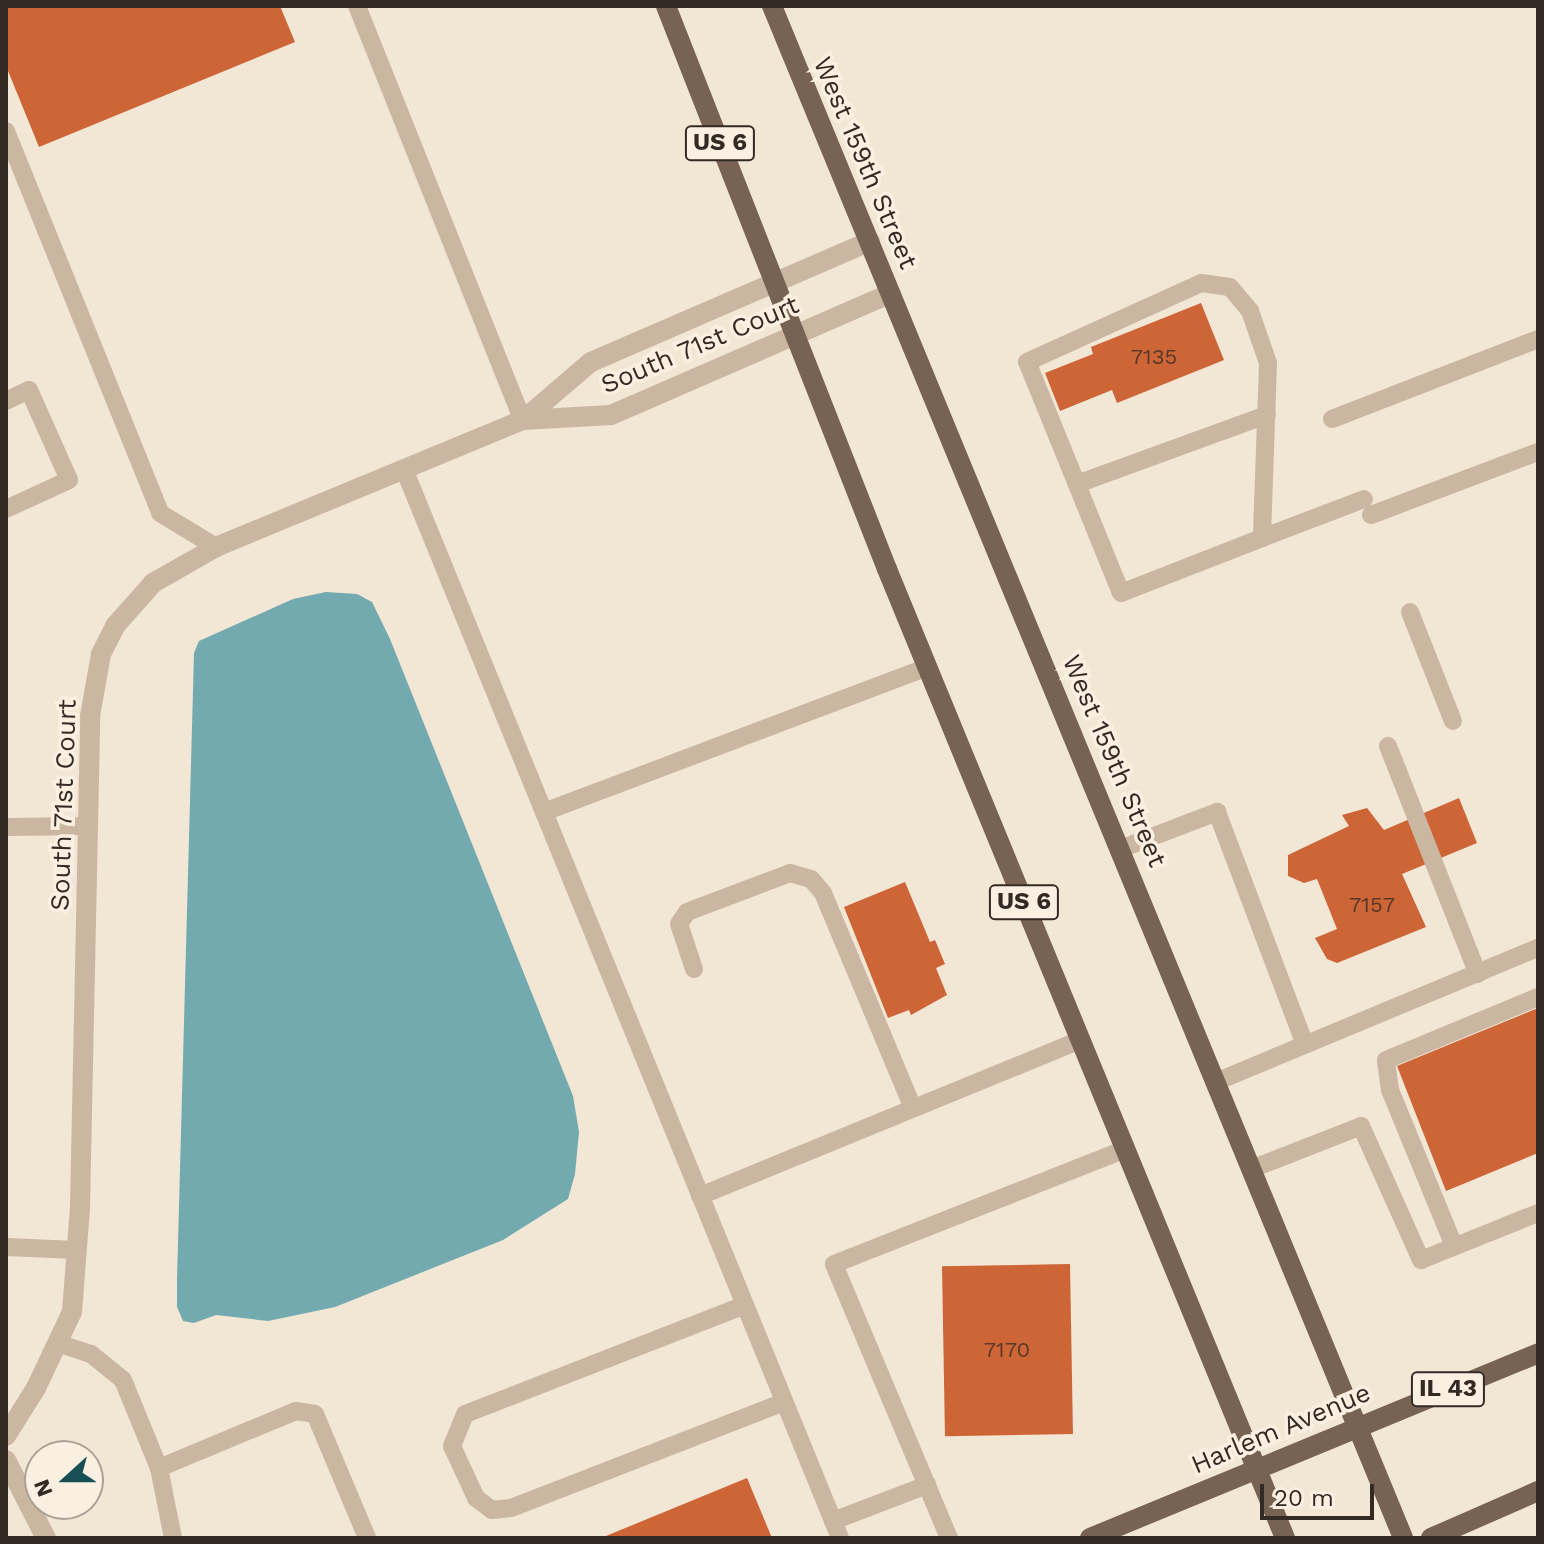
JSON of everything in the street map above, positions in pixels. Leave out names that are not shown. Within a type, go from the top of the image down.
[{"type":"main road","name":"US 6","points":[[666,6],[928,667],[1285,1538]]},
{"type":"main road","name":"West 159th Street","points":[[772,6],[1123,848],[1403,1538]]},
{"type":"main road","name":"Harlem Avenue","points":[[1090,1538],[1538,1353]]},
{"type":"main road","points":[[1431,1538],[1538,1491]]},
{"type":"street","name":"South 71st Court","points":[[6,1436],[72,1312],[77,1250],[90,716],[101,654],[136,599],[216,547],[523,420],[591,362],[773,279],[870,241]]},
{"type":"street","name":"South 71st Court","points":[[523,420],[611,415],[891,293]]},
{"type":"street","points":[[6,1460],[46,1538]]},
{"type":"lane","points":[[357,6],[523,420]]},
{"type":"lane","points":[[6,131],[160,513],[216,547]]},
{"type":"lane","points":[[1262,538],[1268,363],[1250,311],[1230,287],[1201,283],[1027,362],[1121,593],[1262,538],[1538,452]]},
{"type":"lane","points":[[1332,419],[1538,339]]},
{"type":"lane","points":[[6,401],[29,390],[69,480],[6,509]]},
{"type":"lane","points":[[1077,484],[1267,415]]},
{"type":"lane","points":[[404,469],[837,1530],[927,1485]]},
{"type":"lane","points":[[1410,612],[1453,721]]},
{"type":"lane","points":[[544,812],[928,667]]},
{"type":"lane","points":[[1388,746],[1478,974]]},
{"type":"lane","points":[[1123,848],[1217,812],[1305,1045]]},
{"type":"lane","points":[[6,827],[89,826]]},
{"type":"lane","points":[[694,969],[679,924],[687,912],[790,873],[811,879],[823,893],[913,1108]]},
{"type":"lane","points":[[1218,1081],[1538,948]]},
{"type":"lane","points":[[1454,1246],[1390,1090],[1386,1060],[1538,997]]},
{"type":"lane","points":[[700,1196],[1081,1040]]},
{"type":"lane","points":[[1254,1168],[1361,1126],[1421,1260],[1538,1213]]},
{"type":"lane","points":[[949,1538],[834,1264],[1126,1149]]},
{"type":"lane","points":[[6,1247],[77,1250]]},
{"type":"lane","points":[[745,1305],[465,1414],[452,1446],[476,1498],[492,1510],[511,1508],[784,1402]]},
{"type":"lane","points":[[57,1343],[91,1354],[123,1380],[159,1468],[173,1538]]},
{"type":"lane","points":[[159,1468],[296,1411],[315,1414],[367,1538]]},
{"type":"water","points":[[326,592],[357,594],[372,602],[390,639],[573,1096],[579,1132],[575,1174],[568,1199],[503,1240],[335,1307],[268,1321],[216,1315],[194,1323],[183,1321],[177,1307],[177,1280],[194,653],[199,641],[293,599]]},
{"type":"building","points":[[6,6],[280,6],[295,42],[39,147],[6,66]]},
{"type":"building","points":[[1201,303],[1224,360],[1117,403],[1112,390],[1060,411],[1045,373],[1093,354],[1091,347]]},
{"type":"building","points":[[1459,798],[1477,843],[1402,874],[1426,927],[1337,963],[1327,959],[1315,938],[1337,929],[1317,879],[1304,883],[1288,876],[1288,855],[1349,826],[1342,815],[1367,808],[1384,830]]},
{"type":"building","points":[[905,882],[930,942],[935,940],[945,964],[936,968],[947,995],[911,1015],[909,1010],[888,1018],[844,907]]},
{"type":"building","points":[[1538,1008],[1538,1153],[1446,1191],[1397,1066]]},
{"type":"building","points":[[1070,1264],[1073,1434],[945,1436],[942,1266]]},
{"type":"building","points":[[747,1478],[772,1538],[601,1538]]}]
